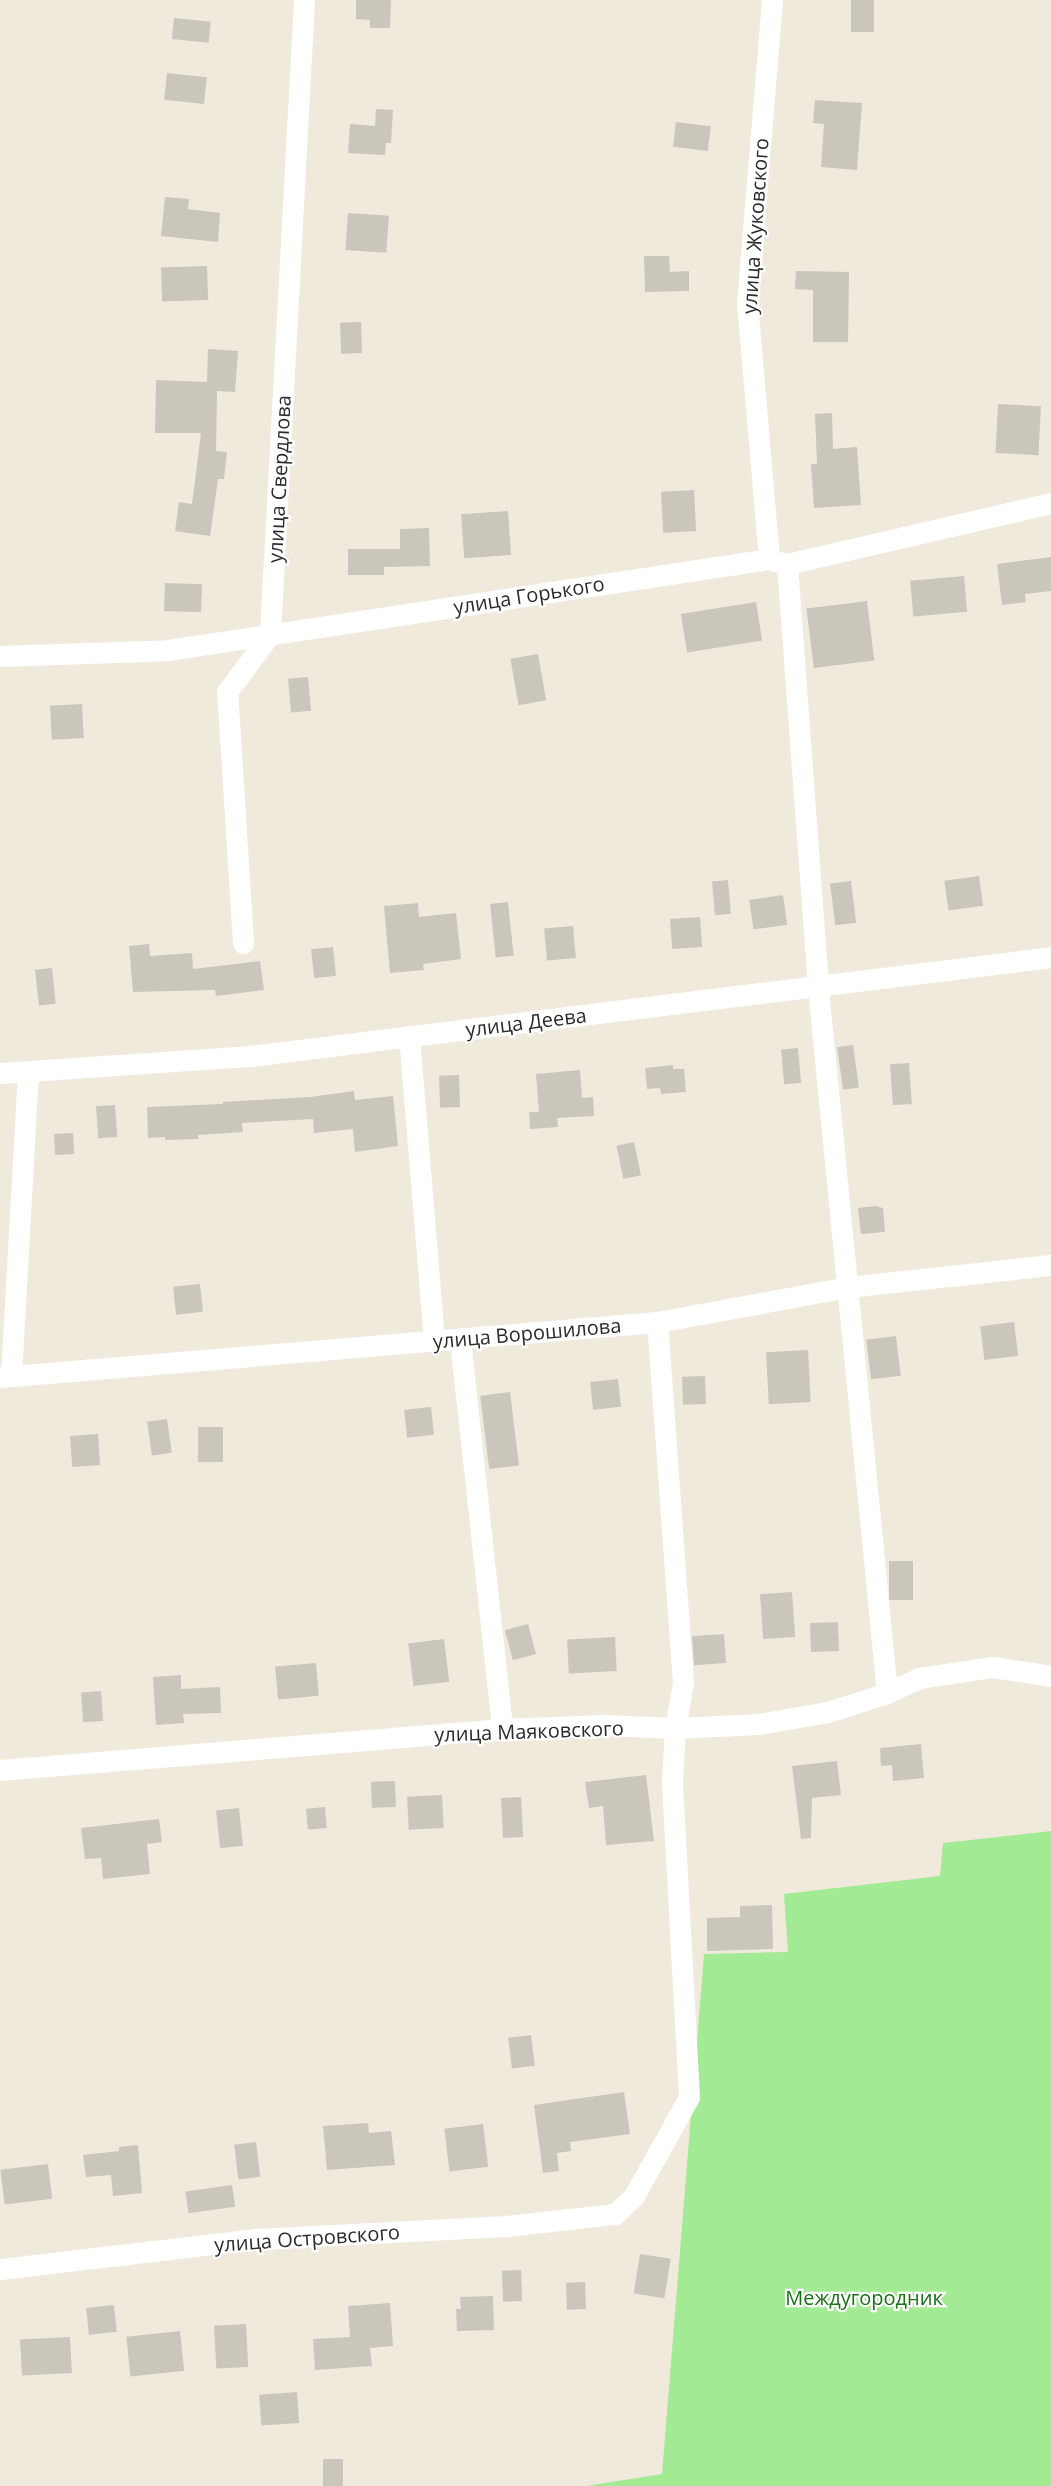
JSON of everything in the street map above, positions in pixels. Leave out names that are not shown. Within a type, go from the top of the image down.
[{"type":"street","name":"улица Свердлова","points":[[270,634],[304,0]]},
{"type":"street","name":"улица Жуковского","points":[[772,0],[747,304],[778,562],[887,1693]]},
{"type":"street","name":"улица Горького","points":[[0,656],[168,650],[778,562],[1051,503]]},
{"type":"street","points":[[243,943],[227,692],[270,634]]},
{"type":"street","name":"улица Деева","points":[[0,1073],[251,1056],[1051,957]]},
{"type":"street","points":[[409,1036],[434,1342]]},
{"type":"street","points":[[5,1376],[28,1072]]},
{"type":"street","name":"улица Ворошилова","points":[[5,1376],[657,1322],[848,1287],[1051,1265]]},
{"type":"street","points":[[657,1322],[683,1683],[675,1728]]},
{"type":"street","points":[[460,1340],[502,1729]]},
{"type":"street","name":"улица Маяковского","points":[[0,1770],[502,1729],[605,1725],[675,1728],[759,1724],[828,1713],[887,1693],[919,1678],[993,1667],[1051,1676]]},
{"type":"street","name":"улица Островского","points":[[0,2269],[257,2239],[506,2226],[615,2214],[634,2196],[689,2097],[672,1782],[675,1728]]},
{"type":"green space","name":"Междугородник","points":[[1051,1831],[1051,2486],[586,2486],[662,2474],[704,1954],[788,1952],[784,1894],[940,1876],[943,1843]]},
{"type":"building","points":[[356,0],[391,0],[390,28],[370,28],[370,20],[356,19]]},
{"type":"building","points":[[851,0],[874,0],[874,32],[851,32]]},
{"type":"building","points":[[174,18],[211,22],[209,43],[172,39]]},
{"type":"building","points":[[167,73],[207,77],[204,104],[164,100]]},
{"type":"building","points":[[815,100],[862,103],[857,170],[821,167],[824,124],[813,123]]},
{"type":"building","points":[[376,109],[393,110],[391,143],[386,143],[385,155],[348,153],[350,124],[375,126]]},
{"type":"building","points":[[676,122],[711,126],[708,151],[673,147]]},
{"type":"building","points":[[165,197],[189,199],[188,209],[220,213],[218,242],[161,236]]},
{"type":"building","points":[[348,213],[389,216],[386,253],[345,250]]},
{"type":"building","points":[[644,256],[669,256],[670,272],[689,271],[689,291],[645,292]]},
{"type":"building","points":[[207,266],[208,300],[162,302],[161,268]]},
{"type":"building","points":[[796,271],[849,272],[848,342],[813,342],[813,290],[795,289]]},
{"type":"building","points":[[361,322],[362,353],[341,354],[340,323]]},
{"type":"building","points":[[208,349],[238,351],[235,392],[217,391],[216,451],[227,452],[224,479],[218,479],[210,536],[175,531],[179,502],[192,504],[201,433],[155,433],[156,380],[207,382]]},
{"type":"building","points":[[998,404],[1041,406],[1038,455],[995,453]]},
{"type":"building","points":[[832,413],[833,449],[857,447],[861,505],[814,508],[811,464],[817,464],[815,414]]},
{"type":"building","points":[[694,490],[696,531],[663,533],[661,492]]},
{"type":"building","points":[[508,511],[511,555],[464,558],[461,514]]},
{"type":"building","points":[[429,528],[430,566],[384,567],[384,575],[348,575],[348,549],[400,549],[400,529]]},
{"type":"building","points":[[1051,557],[1051,591],[1025,594],[1026,602],[1002,605],[997,564]]},
{"type":"building","points":[[964,576],[967,612],[913,617],[910,581]]},
{"type":"building","points":[[165,583],[202,584],[201,612],[164,611]]},
{"type":"building","points":[[867,601],[874,661],[814,668],[806,608]]},
{"type":"building","points":[[756,602],[762,641],[687,652],[681,614]]},
{"type":"building","points":[[538,654],[546,700],[519,705],[510,659]]},
{"type":"building","points":[[308,677],[311,711],[291,713],[288,679]]},
{"type":"building","points":[[82,704],[84,738],[52,740],[50,706]]},
{"type":"building","points":[[979,876],[983,906],[949,911],[944,881]]},
{"type":"building","points":[[728,880],[731,914],[715,915],[712,881]]},
{"type":"building","points":[[851,881],[856,923],[835,925],[830,884]]},
{"type":"building","points":[[783,895],[787,925],[754,929],[749,900]]},
{"type":"building","points":[[508,902],[514,956],[496,958],[490,904]]},
{"type":"building","points":[[418,903],[419,917],[456,913],[461,959],[423,964],[424,970],[390,973],[384,906]]},
{"type":"building","points":[[700,917],[702,947],[672,949],[670,919]]},
{"type":"building","points":[[573,926],[576,958],[547,960],[544,929]]},
{"type":"building","points":[[149,944],[150,956],[192,953],[193,969],[260,961],[264,990],[216,996],[215,990],[133,992],[129,946]]},
{"type":"building","points":[[333,947],[336,976],[314,978],[311,949]]},
{"type":"building","points":[[52,968],[56,1004],[39,1006],[35,970]]},
{"type":"building","points":[[853,1045],[859,1088],[843,1090],[837,1047]]},
{"type":"building","points":[[798,1048],[801,1083],[784,1084],[781,1049]]},
{"type":"building","points":[[909,1063],[912,1104],[893,1105],[890,1064]]},
{"type":"building","points":[[673,1065],[673,1069],[684,1069],[686,1092],[661,1094],[660,1088],[647,1089],[645,1068]]},
{"type":"building","points":[[580,1070],[582,1098],[593,1097],[594,1116],[557,1118],[558,1127],[530,1129],[529,1112],[539,1112],[536,1074]]},
{"type":"building","points":[[459,1075],[460,1107],[440,1108],[439,1076]]},
{"type":"building","points":[[354,1091],[355,1100],[393,1096],[398,1146],[355,1152],[353,1129],[314,1133],[313,1119],[242,1123],[243,1132],[198,1135],[198,1139],[148,1138],[147,1107],[223,1104],[223,1102],[310,1097]]},
{"type":"building","points":[[115,1105],[117,1137],[98,1138],[96,1106]]},
{"type":"building","points":[[73,1133],[74,1154],[55,1155],[54,1134]]},
{"type":"building","points":[[634,1142],[641,1175],[623,1179],[616,1146]]},
{"type":"building","points":[[875,1206],[883,1208],[885,1232],[861,1234],[858,1208]]},
{"type":"building","points":[[200,1284],[203,1312],[176,1315],[173,1287]]},
{"type":"building","points":[[1014,1322],[1018,1356],[984,1360],[980,1326]]},
{"type":"building","points":[[896,1336],[901,1376],[871,1379],[866,1340]]},
{"type":"building","points":[[808,1350],[811,1402],[769,1404],[766,1352]]},
{"type":"building","points":[[705,1376],[706,1404],[683,1405],[682,1377]]},
{"type":"building","points":[[618,1379],[621,1407],[593,1410],[590,1382]]},
{"type":"building","points":[[510,1392],[519,1465],[489,1469],[480,1396]]},
{"type":"building","points":[[431,1407],[434,1435],[407,1438],[404,1410]]},
{"type":"building","points":[[167,1419],[172,1453],[152,1455],[147,1422]]},
{"type":"building","points":[[198,1427],[223,1427],[223,1462],[198,1462]]},
{"type":"building","points":[[98,1434],[100,1465],[72,1467],[70,1436]]},
{"type":"building","points":[[889,1561],[913,1561],[913,1600],[889,1600]]},
{"type":"building","points":[[792,1592],[795,1637],[763,1639],[760,1594]]},
{"type":"building","points":[[838,1622],[839,1651],[811,1652],[810,1623]]},
{"type":"building","points":[[528,1624],[536,1654],[513,1660],[505,1630]]},
{"type":"building","points":[[724,1634],[726,1663],[694,1665],[692,1636]]},
{"type":"building","points":[[615,1637],[617,1671],[569,1673],[567,1640]]},
{"type":"building","points":[[444,1639],[449,1682],[414,1686],[408,1643]]},
{"type":"building","points":[[316,1663],[319,1696],[278,1699],[275,1667]]},
{"type":"building","points":[[181,1675],[181,1689],[220,1687],[221,1713],[183,1714],[184,1723],[156,1725],[153,1677]]},
{"type":"building","points":[[101,1691],[103,1721],[83,1722],[81,1692]]},
{"type":"building","points":[[921,1744],[924,1778],[893,1781],[892,1765],[881,1766],[880,1748]]},
{"type":"building","points":[[837,1761],[841,1795],[812,1798],[811,1838],[801,1839],[792,1766]]},
{"type":"building","points":[[646,1775],[654,1841],[606,1845],[603,1806],[589,1808],[585,1782]]},
{"type":"building","points":[[395,1781],[396,1807],[372,1808],[371,1782]]},
{"type":"building","points":[[442,1795],[444,1828],[409,1830],[407,1797]]},
{"type":"building","points":[[521,1797],[523,1837],[503,1838],[501,1798]]},
{"type":"building","points":[[325,1807],[327,1828],[308,1830],[306,1809]]},
{"type":"building","points":[[239,1808],[243,1846],[220,1848],[216,1810]]},
{"type":"building","points":[[159,1819],[162,1842],[147,1844],[150,1874],[103,1879],[101,1858],[85,1859],[81,1828]]},
{"type":"building","points":[[772,1905],[773,1949],[707,1951],[707,1918],[740,1917],[740,1906]]},
{"type":"building","points":[[531,2035],[535,2066],[512,2069],[508,2038]]},
{"type":"building","points":[[624,2092],[630,2134],[570,2142],[571,2151],[557,2153],[559,2171],[543,2173],[534,2105]]},
{"type":"building","points":[[368,2123],[369,2133],[391,2131],[395,2165],[327,2170],[323,2126]]},
{"type":"building","points":[[483,2124],[488,2167],[450,2171],[444,2129]]},
{"type":"building","points":[[256,2142],[260,2177],[238,2179],[234,2145]]},
{"type":"building","points":[[138,2145],[142,2193],[113,2196],[111,2175],[86,2177],[83,2155],[119,2151],[119,2147]]},
{"type":"building","points":[[48,2164],[52,2199],[5,2205],[0,2170]]},
{"type":"building","points":[[232,2185],[235,2207],[189,2213],[185,2192]]},
{"type":"building","points":[[640,2254],[671,2259],[664,2298],[634,2294]]},
{"type":"building","points":[[521,2270],[522,2301],[503,2302],[502,2271]]},
{"type":"building","points":[[585,2282],[586,2309],[567,2310],[566,2283]]},
{"type":"building","points":[[493,2296],[494,2330],[457,2331],[456,2309],[461,2309],[460,2297]]},
{"type":"building","points":[[390,2303],[393,2346],[370,2348],[372,2366],[315,2370],[313,2339],[350,2337],[348,2306]]},
{"type":"building","points":[[114,2305],[117,2332],[89,2335],[86,2308]]},
{"type":"building","points":[[246,2324],[248,2367],[216,2369],[214,2326]]},
{"type":"building","points":[[180,2331],[184,2371],[130,2376],[126,2337]]},
{"type":"building","points":[[70,2337],[72,2373],[22,2376],[20,2340]]},
{"type":"building","points":[[297,2392],[299,2423],[261,2426],[259,2395]]},
{"type":"building","points":[[323,2459],[343,2459],[343,2486],[323,2486]]}]
